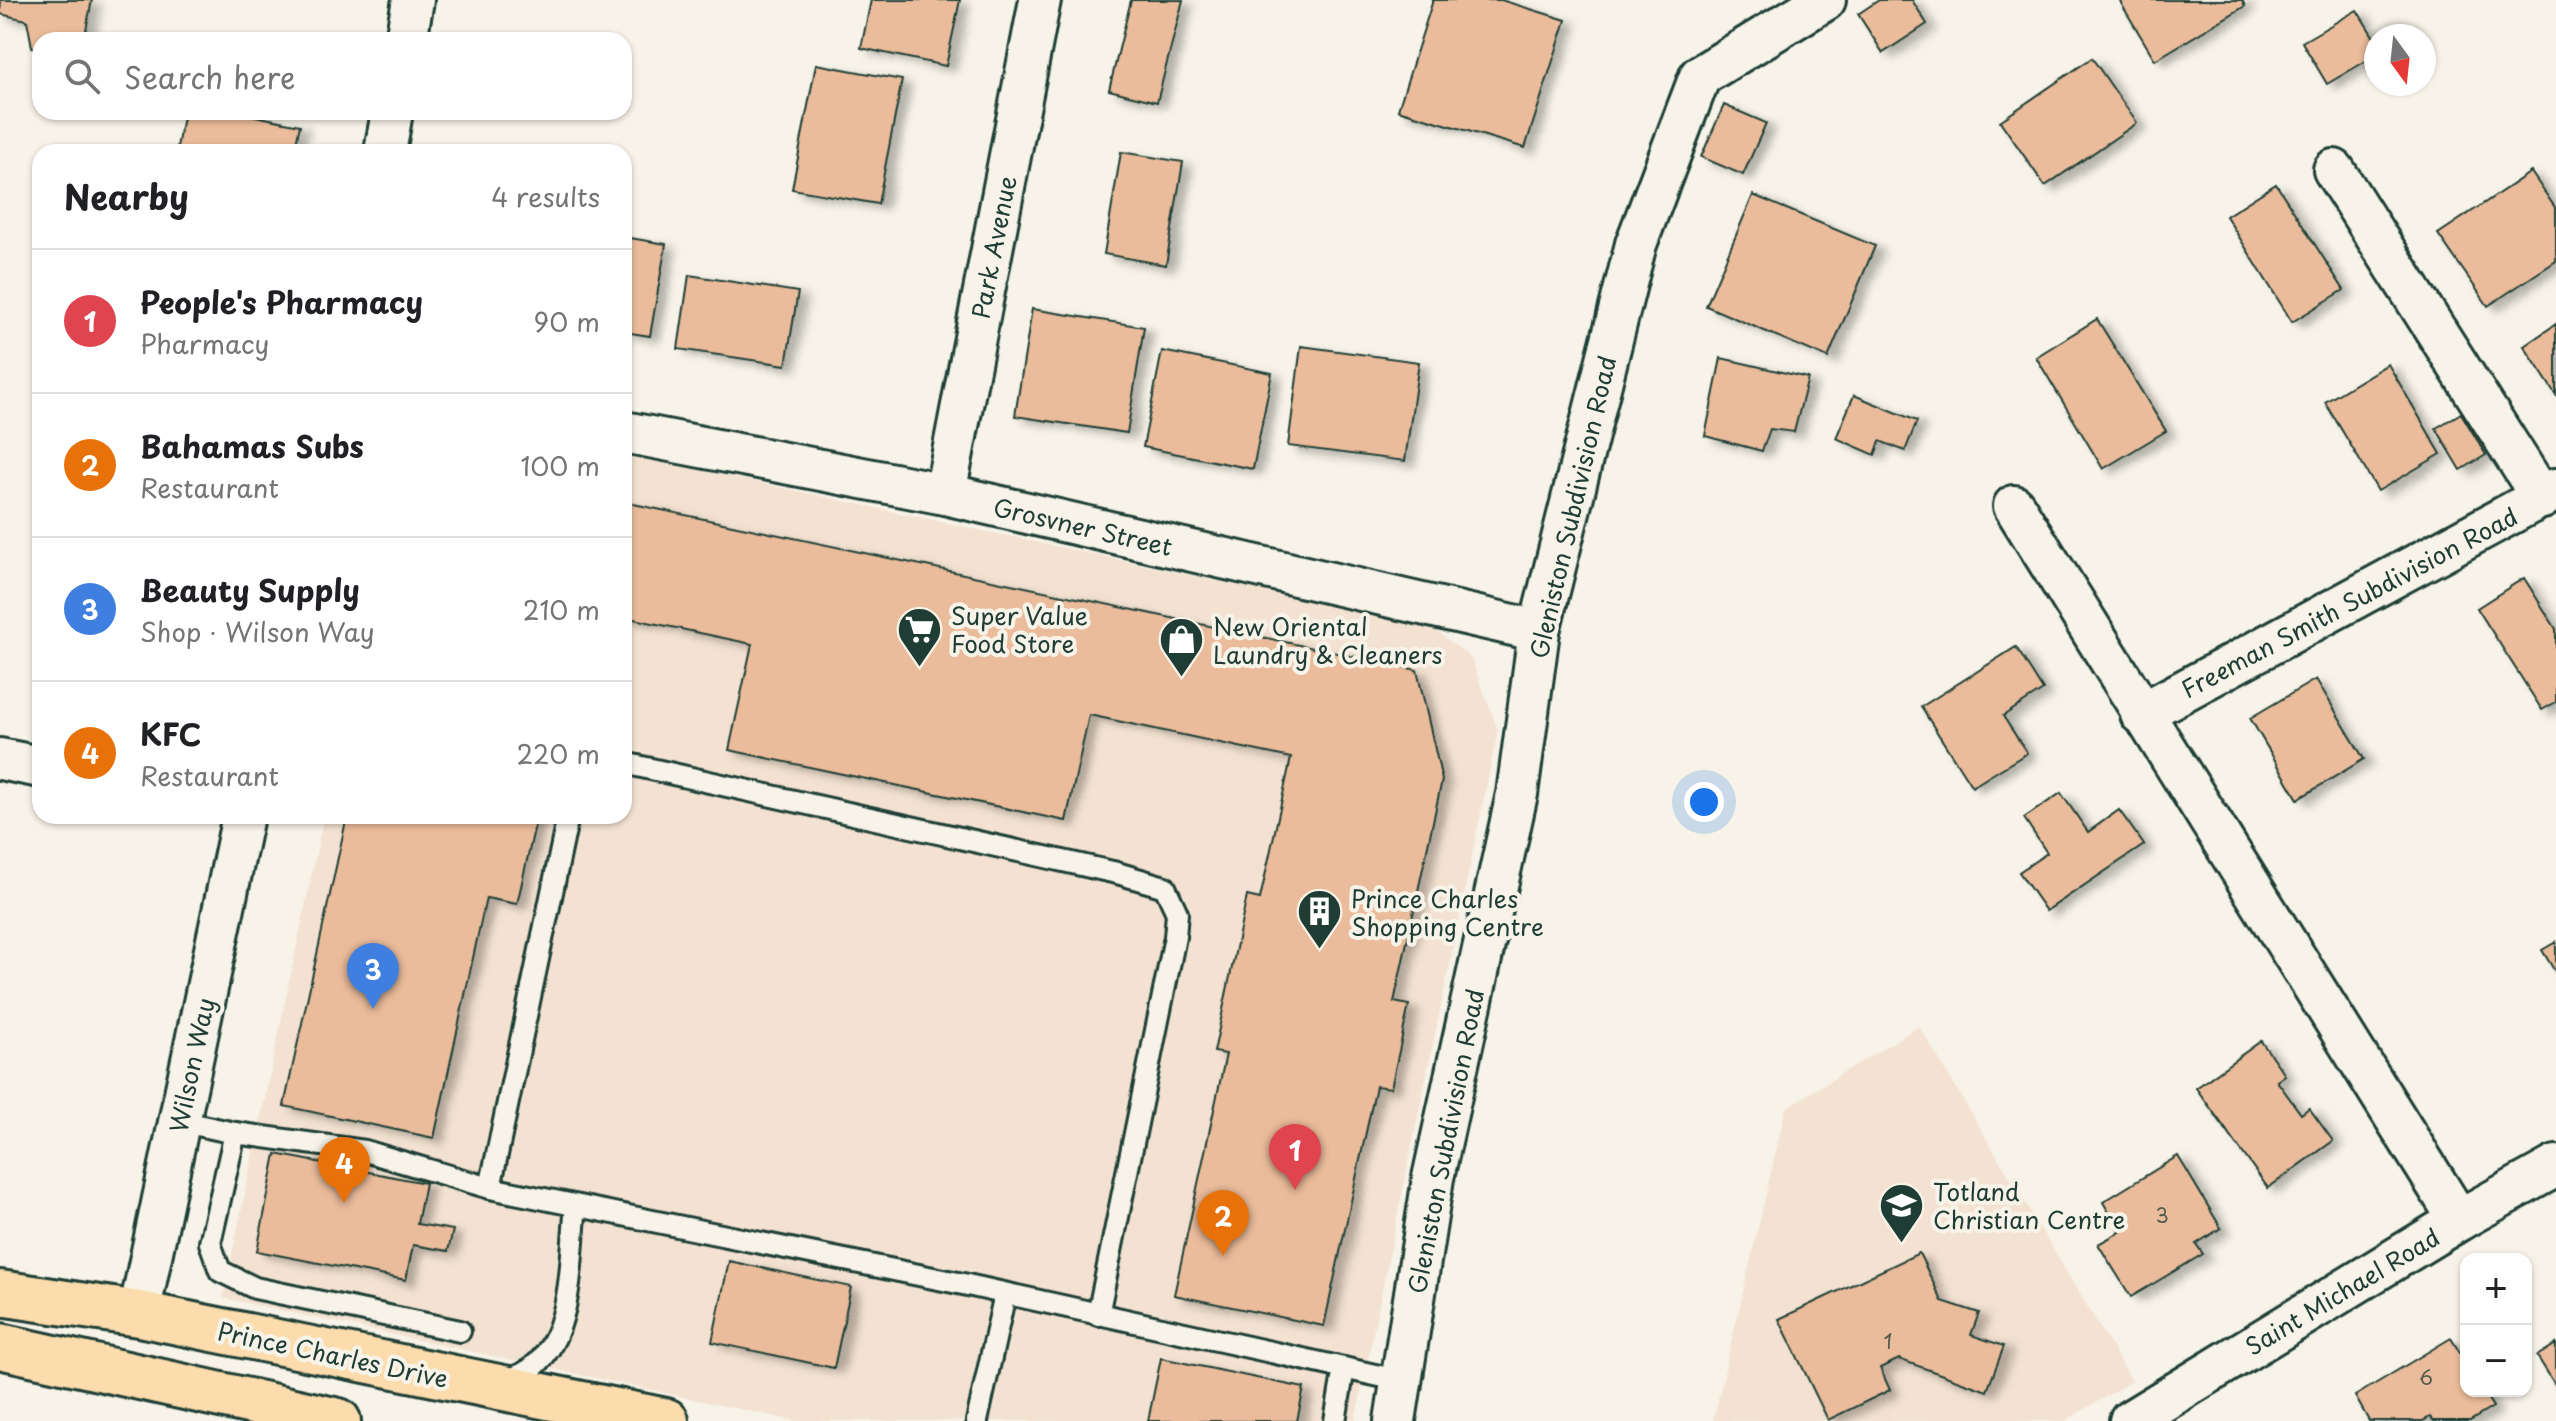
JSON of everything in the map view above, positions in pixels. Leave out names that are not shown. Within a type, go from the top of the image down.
[{"type":"highway","name":"Prince Charles Drive","points":[[0,1293],[139,1314],[666,1421]]},
{"type":"highway","points":[[0,1346],[338,1421]]},
{"type":"street","points":[[407,32],[413,0]]},
{"type":"street","name":"Park Avenue","points":[[945,494],[1040,0]]},
{"type":"street","name":"Gleniston Subdivision Road","points":[[1395,1421],[1433,1178],[1517,794],[1539,631],[1636,244],[1700,76],[1825,0]]},
{"type":"street","points":[[386,144],[391,120]]},
{"type":"street","points":[[2334,170],[2549,494]]},
{"type":"street","name":"Grosvner Street","points":[[632,434],[945,494],[1539,631]]},
{"type":"street","name":"Freeman Smith Subdivision Road","points":[[2141,714],[2549,494]]},
{"type":"street","points":[[2014,506],[2459,1220]]},
{"type":"street","points":[[0,759],[32,765]]},
{"type":"street","name":"Wilson Way","points":[[139,1314],[241,824]]},
{"type":"street","name":"Saint Michael Road","points":[[2130,1421],[2459,1220],[2556,1166]]},
{"type":"lane","points":[[632,765],[1117,873],[1165,887],[1177,913],[1175,937],[1098,1315]]},
{"type":"lane","points":[[490,1188],[566,824]]},
{"type":"lane","points":[[179,1121],[235,1133],[365,1151],[490,1188],[1005,1294],[1402,1381]]},
{"type":"lane","points":[[235,1133],[210,1243],[220,1271],[255,1288],[460,1331]]},
{"type":"lane","points":[[480,1385],[517,1378],[538,1364],[552,1348],[562,1318],[576,1206]]},
{"type":"lane","points":[[977,1421],[1005,1294]]},
{"type":"lane","points":[[1335,1421],[1344,1368]]},
{"type":"shaded area","points":[[632,456],[1430,626],[1471,658],[1498,730],[1355,1421],[795,1421],[223,1298],[322,824],[632,824]]},
{"type":"shaded area","name":"Totland Christian Centre","points":[[1919,1026],[2132,1381],[2065,1421],[1713,1421],[1786,1108]]},
{"type":"building","points":[[1,0],[92,0],[86,32],[32,32],[32,47],[27,20],[0,14]]},
{"type":"building","points":[[871,0],[960,0],[946,66],[861,48]]},
{"type":"building","points":[[1131,0],[1183,0],[1157,102],[1109,90]]},
{"type":"building","points":[[1433,0],[1501,0],[1566,20],[1525,148],[1398,110]]},
{"type":"building","points":[[1879,0],[1912,0],[1927,24],[1883,53],[1858,14]]},
{"type":"building","points":[[2119,0],[2242,0],[2245,6],[2155,60]]},
{"type":"building","points":[[2357,10],[2366,24],[2364,62],[2327,84],[2302,42]]},
{"type":"building","points":[[2092,58],[2137,123],[2045,186],[2000,121]]},
{"type":"building","points":[[816,64],[902,80],[878,204],[792,189]]},
{"type":"building","points":[[1724,105],[1766,123],[1743,175],[1701,157]]},
{"type":"building","points":[[182,120],[275,120],[300,125],[296,144],[178,144]]},
{"type":"building","points":[[1121,152],[1183,162],[1166,265],[1104,254]]},
{"type":"building","points":[[2531,172],[2556,209],[2556,261],[2488,306],[2438,234]]},
{"type":"building","points":[[2276,184],[2344,290],[2292,322],[2226,216]]},
{"type":"building","points":[[1753,195],[1875,246],[1828,358],[1706,306]]},
{"type":"building","points":[[632,238],[666,244],[650,336],[632,333]]},
{"type":"building","points":[[689,275],[798,292],[786,365],[678,349]]},
{"type":"building","points":[[1032,309],[1144,327],[1127,433],[1015,416]]},
{"type":"building","points":[[2097,319],[2166,431],[2103,469],[2036,357]]},
{"type":"building","points":[[2556,324],[2556,395],[2524,346]]},
{"type":"building","points":[[1301,346],[1419,362],[1405,461],[1288,446]]},
{"type":"building","points":[[1162,351],[1272,373],[1253,469],[1143,447]]},
{"type":"building","points":[[1721,358],[1808,378],[1794,432],[1770,429],[1762,451],[1705,436]]},
{"type":"building","points":[[2388,364],[2441,454],[2378,491],[2325,402]]},
{"type":"building","points":[[1854,395],[1917,421],[1905,451],[1880,441],[1875,455],[1836,438]]},
{"type":"building","points":[[2461,413],[2486,455],[2461,470],[2436,428]]},
{"type":"building","name":"Prince Charles Shopping Centre","points":[[632,504],[1417,670],[1442,780],[1394,1002],[1409,1005],[1391,1088],[1376,1086],[1324,1326],[1174,1295],[1226,1054],[1214,1052],[1247,896],[1260,899],[1291,758],[1089,715],[1066,821],[729,750],[752,644],[632,619]]},
{"type":"building","points":[[2524,578],[2556,629],[2556,702],[2542,710],[2477,608]]},
{"type":"building","points":[[2016,647],[2043,690],[2003,716],[2027,753],[1972,787],[1921,707]]},
{"type":"building","points":[[2316,679],[2364,759],[2298,799],[2250,718]]},
{"type":"building","points":[[2061,793],[2088,832],[2119,810],[2144,845],[2046,911],[2019,872],[2047,853],[2024,818]]},
{"type":"building","points":[[345,824],[535,824],[517,904],[486,898],[434,1138],[284,1106]]},
{"type":"building","points":[[2556,942],[2556,973],[2542,950]]},
{"type":"building","points":[[2261,1041],[2285,1075],[2277,1081],[2301,1114],[2309,1108],[2333,1141],[2268,1188],[2196,1088]]},
{"type":"building","points":[[276,1154],[425,1183],[417,1224],[453,1230],[448,1251],[413,1245],[406,1280],[257,1251]]},
{"type":"building","points":[[2178,1156],[2221,1228],[2196,1244],[2203,1254],[2131,1297],[2098,1244],[2120,1232],[2103,1202]]},
{"type":"building","points":[[1919,1253],[1942,1301],[1979,1313],[1971,1335],[2004,1346],[1987,1391],[1899,1359],[1880,1368],[1890,1390],[1828,1420],[1779,1319]]},
{"type":"building","points":[[729,1261],[851,1287],[834,1368],[712,1342]]},
{"type":"building","points":[[2451,1338],[2460,1353],[2460,1397],[2487,1397],[2493,1407],[2470,1421],[2433,1421],[2430,1417],[2423,1421],[2369,1421],[2355,1396]]},
{"type":"building","points":[[2556,1344],[2556,1386],[2537,1356]]},
{"type":"building","points":[[1161,1358],[1304,1388],[1297,1421],[1148,1421]]},
{"type":"place","name":"Super Value Food Store","points":[[920,668]]},
{"type":"place","name":"New Oriental Laundry & Cleaners","points":[[1182,679]]},
{"type":"place","name":"Prince Charles Shopping Centre","points":[[1320,951]]},
{"type":"place","name":"Beauty Supply","points":[[373,1009]]},
{"type":"place","name":"People's Pharmacy","points":[[1295,1190]]},
{"type":"place","name":"KFC","points":[[344,1203]]},
{"type":"place","name":"Totland Christian Centre","points":[[1902,1244]]},
{"type":"place","name":"Bahamas Subs","points":[[1223,1256]]}]
